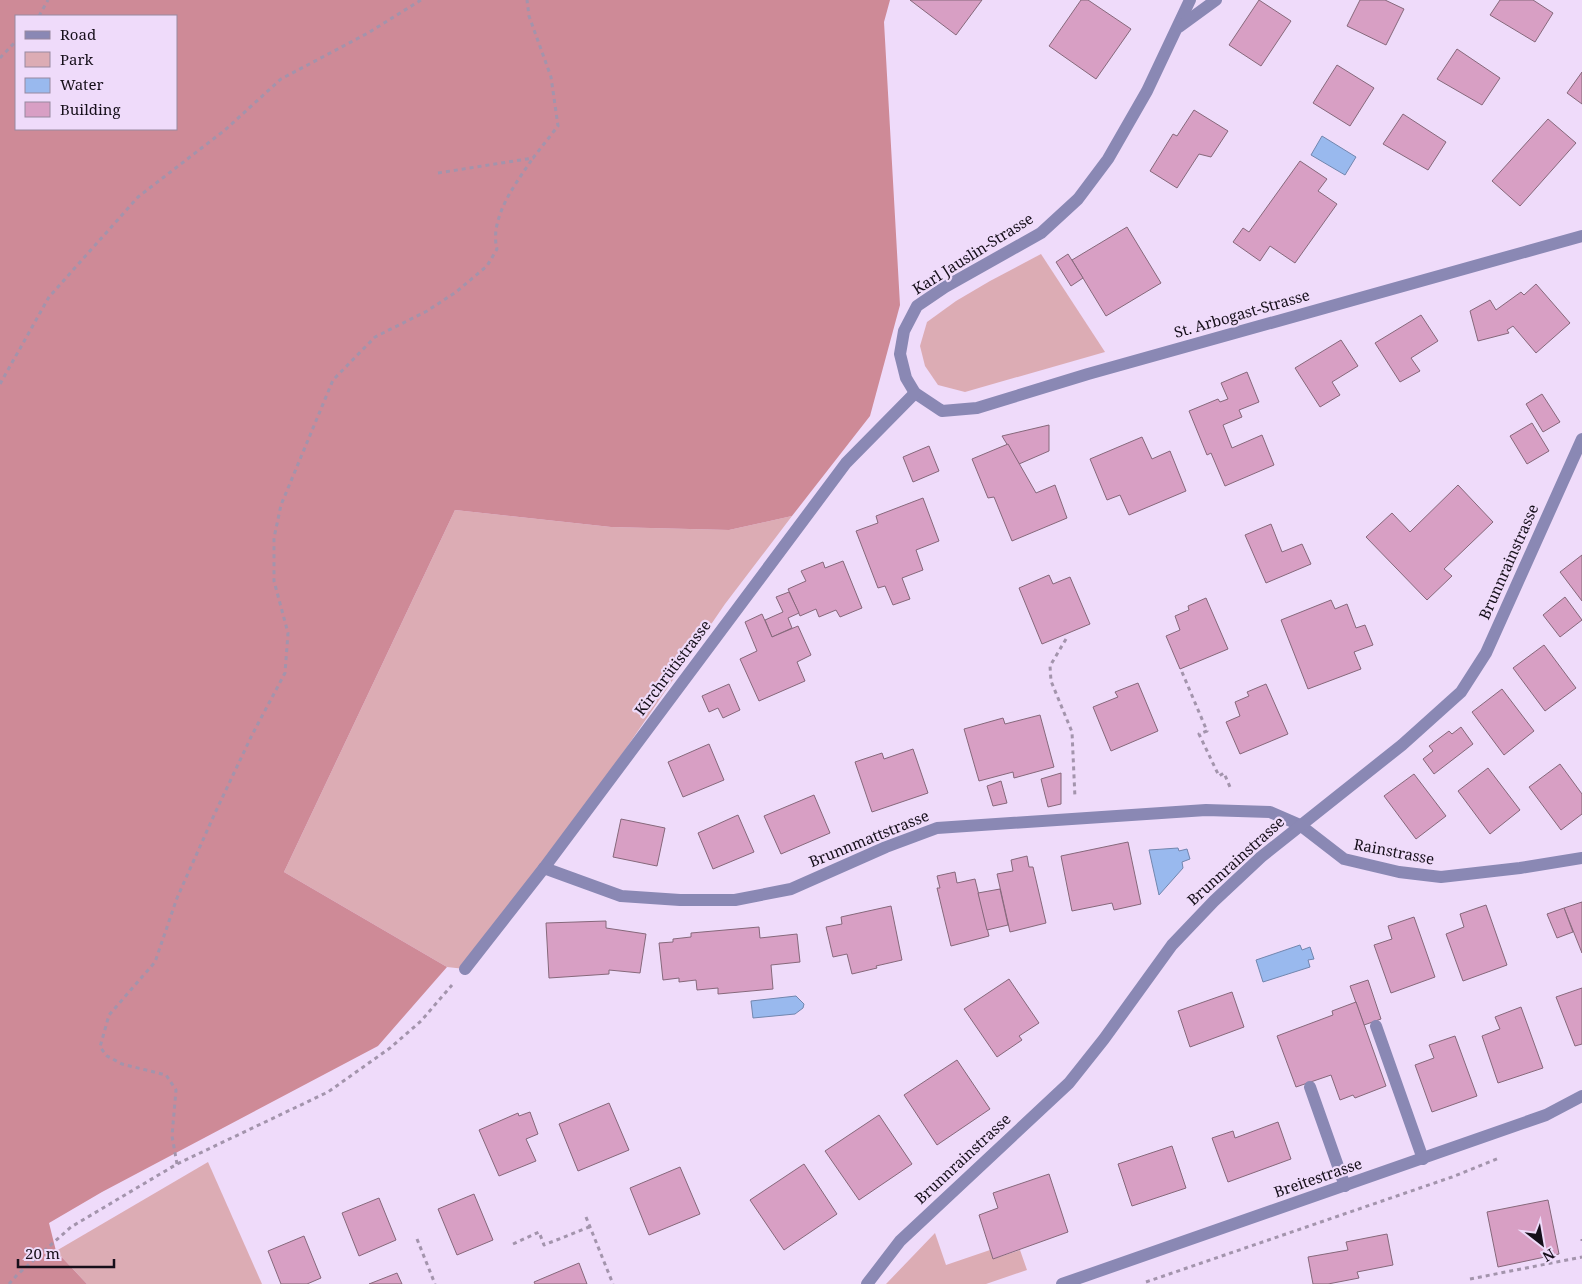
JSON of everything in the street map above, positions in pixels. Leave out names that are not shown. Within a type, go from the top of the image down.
[{"type":"street","name":"Karl Jauslin-Strasse","points":[[915,392],[906,378],[900,354],[904,331],[918,306],[944,287],[1041,233],[1078,199],[1108,159],[1142,99],[1190,0]]},
{"type":"street","points":[[1177,28],[1216,0]]},
{"type":"street","name":"St. Arbogast-Strasse","points":[[915,392],[942,411],[978,408],[1098,372],[1582,236]]},
{"type":"street","name":"Kirchrütistrasse","points":[[466,969],[544,868],[846,463],[915,392]]},
{"type":"street","name":"Brunnrainstrasse","points":[[867,1284],[900,1241],[1068,1083],[1104,1039],[1178,938],[1214,901],[1300,825],[1402,745],[1461,692],[1486,653],[1582,439]]},
{"type":"street","name":"Brunnmattstrasse","points":[[544,868],[622,896],[680,900],[735,900],[792,890],[886,847],[937,828],[1075,818],[1234,810],[1270,812],[1300,825]]},
{"type":"street","name":"Rainstrasse","points":[[1300,825],[1344,859],[1399,872],[1441,877],[1520,868],[1582,858]]},
{"type":"street","points":[[1376,1026],[1423,1158]]},
{"type":"street","points":[[1310,1087],[1345,1186]]},
{"type":"street","name":"Breitestrasse","points":[[1062,1284],[1546,1115],[1582,1096]]},
{"type":"path","points":[[40,15],[48,0]]},
{"type":"path","points":[[0,384],[49,297],[138,196],[225,130],[281,79],[368,33],[421,0]]},
{"type":"path","points":[[177,1164],[172,1136],[176,1090],[166,1076],[122,1064],[107,1056],[100,1047],[109,1015],[155,962],[177,898],[215,813],[252,735],[285,673],[288,633],[274,581],[274,538],[281,505],[333,380],[375,338],[456,292],[487,266],[498,249],[494,238],[504,202],[533,158],[558,126],[551,77],[529,16],[527,0]]},
{"type":"path","points":[[0,58],[15,41]]},
{"type":"path","points":[[438,173],[533,158]]},
{"type":"path","points":[[1066,639],[1050,666],[1051,681],[1072,732],[1075,818]]},
{"type":"path","points":[[1182,672],[1207,731],[1199,734],[1219,776],[1224,774],[1231,788]]},
{"type":"path","points":[[9,1284],[71,1227],[177,1164],[328,1092],[390,1048],[421,1021],[466,969]]},
{"type":"path","points":[[1139,1284],[1442,1180],[1501,1157]]},
{"type":"path","points":[[586,1217],[612,1284]]},
{"type":"path","points":[[512,1244],[540,1232],[544,1245],[590,1226]]},
{"type":"path","points":[[417,1239],[436,1284]]},
{"type":"path","points":[[1470,1280],[1582,1257]]},
{"type":"green space","points":[[1041,254],[1105,352],[965,392],[938,385],[925,366],[920,346],[927,322],[956,301]]},
{"type":"green space","points":[[455,510],[611,527],[729,530],[792,516],[725,604],[544,868],[465,969],[447,967],[284,872]]},
{"type":"green space","points":[[208,1162],[262,1284],[87,1284],[56,1251]]},
{"type":"green space","points":[[935,1233],[946,1265],[990,1250],[993,1259],[1020,1250],[1027,1270],[986,1284],[886,1284]]},
{"type":"shaded area","points":[[0,0],[890,0],[884,22],[900,305],[870,416],[792,516],[729,530],[611,527],[455,510],[284,872],[447,967],[378,1046],[102,1192],[49,1223],[56,1251],[87,1284],[0,1284]]},
{"type":"water","points":[[1322,136],[1356,157],[1345,175],[1311,155]]},
{"type":"water","points":[[1178,848],[1179,851],[1187,849],[1190,859],[1182,862],[1183,868],[1159,895],[1149,850]]},
{"type":"water","points":[[1300,945],[1302,950],[1310,947],[1314,959],[1308,960],[1310,967],[1263,982],[1256,960]]},
{"type":"water","points":[[796,996],[804,1004],[803,1008],[795,1014],[753,1018],[751,1001]]},
{"type":"building","points":[[910,0],[982,0],[956,35]]},
{"type":"building","points":[[1081,0],[1088,0],[1131,29],[1096,79],[1049,46]]},
{"type":"building","points":[[1259,0],[1291,21],[1261,66],[1229,45]]},
{"type":"building","points":[[1360,0],[1385,0],[1404,9],[1386,45],[1347,26]]},
{"type":"building","points":[[1500,0],[1533,0],[1553,13],[1535,42],[1490,15]]},
{"type":"building","points":[[1457,49],[1500,78],[1482,105],[1437,79]]},
{"type":"building","points":[[1337,65],[1374,88],[1350,126],[1313,103]]},
{"type":"building","points":[[1582,72],[1582,104],[1567,93]]},
{"type":"building","points":[[1194,110],[1228,131],[1211,157],[1199,154],[1177,188],[1150,171],[1173,134],[1177,136]]},
{"type":"building","points":[[1403,114],[1446,142],[1428,170],[1383,144]]},
{"type":"building","points":[[1548,119],[1576,143],[1520,206],[1492,181]]},
{"type":"building","points":[[1300,161],[1327,179],[1318,191],[1337,204],[1295,263],[1270,246],[1260,261],[1233,242],[1243,228],[1249,232]]},
{"type":"building","points":[[1127,227],[1161,283],[1106,316],[1072,260]]},
{"type":"building","points":[[1068,254],[1083,278],[1071,286],[1056,262]]},
{"type":"building","points":[[1536,284],[1570,323],[1536,353],[1513,326],[1507,330],[1509,333],[1478,341],[1470,311],[1490,300],[1496,310],[1521,292],[1524,295]]},
{"type":"building","points":[[1421,315],[1438,341],[1411,358],[1420,371],[1400,382],[1375,343]]},
{"type":"building","points":[[1341,340],[1358,366],[1332,382],[1340,395],[1320,407],[1295,368]]},
{"type":"building","points":[[1247,372],[1259,402],[1239,410],[1242,417],[1223,425],[1232,448],[1262,435],[1274,465],[1225,486],[1211,453],[1207,455],[1189,411],[1218,399],[1220,402],[1228,399],[1221,383]]},
{"type":"building","points":[[1542,394],[1560,422],[1543,432],[1526,404]]},
{"type":"building","points":[[1532,423],[1549,451],[1527,464],[1510,436]]},
{"type":"building","points":[[1049,425],[1049,451],[1019,464],[1002,436]]},
{"type":"building","points":[[1142,437],[1152,459],[1170,451],[1186,491],[1129,515],[1120,495],[1107,500],[1090,459]]},
{"type":"building","points":[[1008,444],[1036,493],[1055,485],[1067,518],[1012,541],[994,497],[988,498],[972,459]]},
{"type":"building","points":[[929,446],[939,471],[913,482],[903,457]]},
{"type":"building","points":[[1458,485],[1493,522],[1444,569],[1452,576],[1427,600],[1366,537],[1392,513],[1410,532]]},
{"type":"building","points":[[923,498],[939,541],[916,550],[923,570],[902,578],[910,599],[893,605],[885,586],[878,588],[856,531],[878,523],[876,516]]},
{"type":"building","points":[[1271,524],[1282,552],[1302,544],[1311,564],[1266,583],[1245,535]]},
{"type":"building","points":[[1582,555],[1582,601],[1560,572]]},
{"type":"building","points":[[843,561],[862,608],[840,617],[836,610],[819,617],[816,609],[800,616],[788,589],[806,581],[801,571],[823,562],[825,568]]},
{"type":"building","points":[[1049,575],[1053,584],[1070,577],[1090,624],[1042,644],[1019,588]]},
{"type":"building","points":[[789,592],[799,613],[788,618],[792,628],[772,637],[765,620],[783,612],[776,597]]},
{"type":"building","points":[[1565,597],[1582,620],[1560,637],[1543,615]]},
{"type":"building","points":[[1206,598],[1228,649],[1180,669],[1166,636],[1180,630],[1175,616],[1189,610],[1188,606]]},
{"type":"building","points":[[1331,600],[1335,609],[1347,604],[1356,628],[1365,625],[1373,645],[1354,652],[1361,669],[1308,689],[1281,620]]},
{"type":"building","points":[[762,614],[772,637],[798,626],[811,655],[797,662],[805,681],[759,701],[740,659],[757,651],[745,622]]},
{"type":"building","points":[[1544,645],[1576,688],[1545,711],[1513,668]]},
{"type":"building","points":[[1138,683],[1158,731],[1111,751],[1093,707],[1118,697],[1115,692]]},
{"type":"building","points":[[729,684],[740,710],[723,718],[718,708],[709,712],[702,696]]},
{"type":"building","points":[[1266,684],[1288,734],[1240,754],[1226,722],[1240,716],[1235,702],[1249,696],[1247,692]]},
{"type":"building","points":[[1502,689],[1534,731],[1504,755],[1472,712]]},
{"type":"building","points":[[1040,715],[1054,767],[1014,778],[1013,772],[979,781],[964,729],[1003,718],[1005,724]]},
{"type":"building","points":[[1461,727],[1473,744],[1434,774],[1423,759],[1433,751],[1429,746],[1449,731],[1452,734]]},
{"type":"building","points":[[709,744],[724,780],[683,797],[668,762]]},
{"type":"building","points":[[913,749],[928,793],[872,812],[855,762],[882,753],[884,759]]},
{"type":"building","points":[[1560,764],[1582,794],[1582,814],[1561,830],[1529,787]]},
{"type":"building","points":[[1488,768],[1520,810],[1490,834],[1458,791]]},
{"type":"building","points":[[1061,773],[1061,804],[1048,807],[1041,779]]},
{"type":"building","points":[[1414,774],[1446,816],[1416,839],[1384,796]]},
{"type":"building","points":[[1001,781],[1007,803],[993,806],[987,786]]},
{"type":"building","points":[[814,795],[830,833],[781,854],[764,816]]},
{"type":"building","points":[[738,815],[754,852],[713,869],[698,833]]},
{"type":"building","points":[[621,819],[665,828],[657,866],[613,857]]},
{"type":"building","points":[[1128,842],[1141,904],[1114,910],[1112,903],[1072,911],[1061,856]]},
{"type":"building","points":[[1027,856],[1029,867],[1033,867],[1046,923],[1010,932],[997,874],[1013,871],[1011,860]]},
{"type":"building","points":[[955,872],[957,883],[975,879],[989,936],[951,946],[937,888],[940,888],[937,876]]},
{"type":"building","points":[[1000,889],[1008,925],[987,930],[978,893]]},
{"type":"building","points":[[1582,902],[1582,953],[1564,908]]},
{"type":"building","points":[[1486,905],[1507,965],[1463,981],[1446,934],[1464,927],[1460,914]]},
{"type":"building","points":[[891,906],[902,960],[852,974],[847,954],[833,957],[826,927],[842,924],[841,917]]},
{"type":"building","points":[[1564,908],[1573,932],[1557,938],[1547,914]]},
{"type":"building","points":[[1414,917],[1435,977],[1391,993],[1374,945],[1392,939],[1388,926]]},
{"type":"building","points":[[606,921],[606,928],[646,934],[640,973],[609,970],[609,974],[549,978],[546,923]]},
{"type":"building","points":[[759,927],[760,938],[797,934],[800,962],[771,965],[773,989],[718,994],[718,988],[697,990],[696,980],[679,982],[679,978],[663,980],[659,943],[673,942],[673,939],[691,937],[691,933]]},
{"type":"building","points":[[1009,979],[1039,1023],[1019,1036],[1022,1040],[997,1057],[964,1009]]},
{"type":"building","points":[[1368,980],[1381,1019],[1364,1025],[1350,986]]},
{"type":"building","points":[[1582,988],[1582,1044],[1575,1046],[1556,997]]},
{"type":"building","points":[[1232,992],[1244,1027],[1190,1047],[1178,1011]]},
{"type":"building","points":[[1356,1002],[1386,1086],[1355,1098],[1353,1095],[1340,1100],[1331,1075],[1296,1087],[1277,1036],[1333,1015],[1332,1011]]},
{"type":"building","points":[[1521,1007],[1543,1068],[1498,1083],[1482,1036],[1500,1029],[1495,1017]]},
{"type":"building","points":[[1455,1036],[1477,1096],[1432,1112],[1415,1065],[1434,1058],[1429,1045]]},
{"type":"building","points":[[957,1060],[990,1109],[937,1145],[904,1095]]},
{"type":"building","points":[[609,1103],[629,1150],[578,1171],[559,1124]]},
{"type":"building","points":[[530,1112],[538,1134],[526,1139],[536,1161],[499,1176],[479,1130],[518,1113],[519,1116]]},
{"type":"building","points":[[879,1115],[912,1164],[859,1200],[825,1151]]},
{"type":"building","points":[[1278,1122],[1291,1159],[1228,1182],[1212,1138],[1233,1131],[1235,1138]]},
{"type":"building","points":[[1172,1146],[1186,1188],[1132,1206],[1118,1164]]},
{"type":"building","points":[[804,1164],[837,1214],[784,1250],[750,1200]]},
{"type":"building","points":[[680,1167],[700,1214],[649,1235],[630,1188]]},
{"type":"building","points":[[1049,1174],[1068,1232],[993,1259],[979,1215],[998,1208],[993,1193]]},
{"type":"building","points":[[474,1194],[493,1240],[457,1255],[438,1209]]},
{"type":"building","points":[[379,1198],[396,1240],[359,1256],[342,1213]]},
{"type":"building","points":[[1548,1200],[1559,1254],[1498,1267],[1487,1212]]},
{"type":"building","points":[[1387,1234],[1393,1265],[1357,1272],[1359,1278],[1328,1284],[1313,1284],[1308,1257],[1348,1250],[1346,1242]]},
{"type":"building","points":[[304,1236],[321,1278],[307,1284],[281,1284],[268,1251]]},
{"type":"building","points":[[579,1263],[587,1284],[535,1284],[534,1282]]},
{"type":"building","points":[[397,1273],[402,1284],[369,1284]]}]
